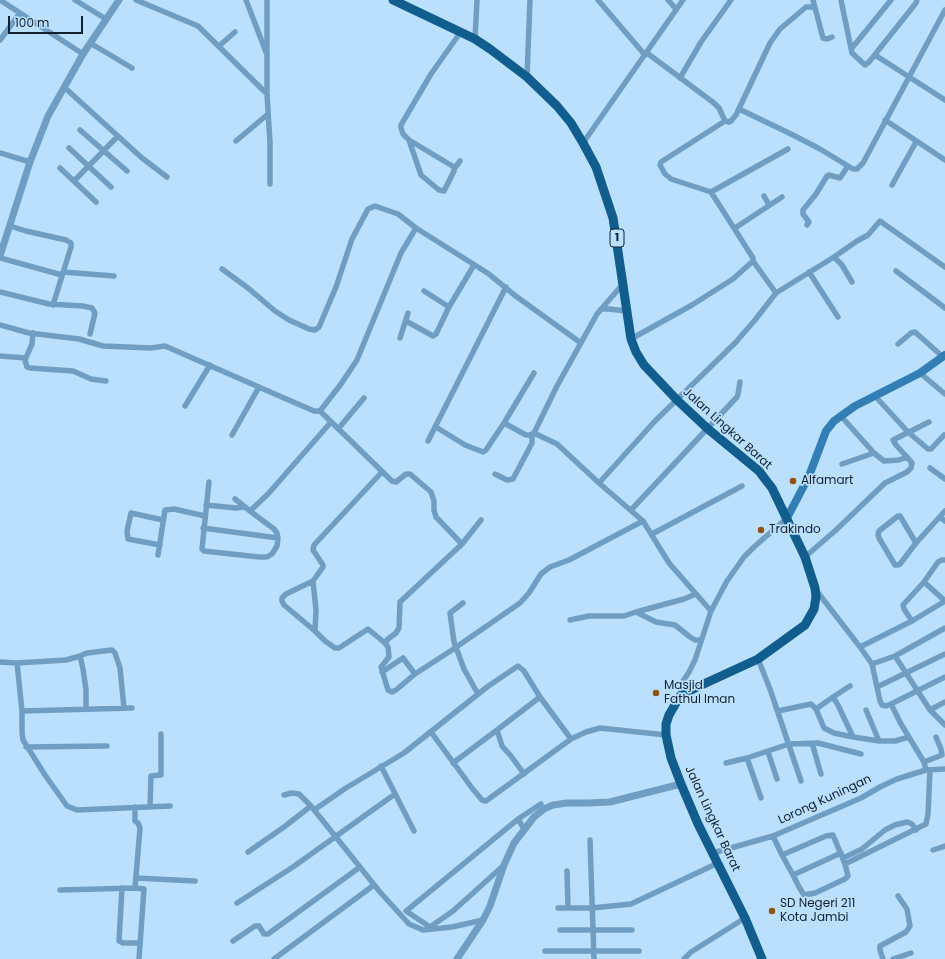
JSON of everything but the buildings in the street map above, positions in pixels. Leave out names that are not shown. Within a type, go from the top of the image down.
[{"type":"highway","name":"Jalan Lingkar Barat","points":[[393,0],[475,40],[502,57],[527,77],[564,114],[583,143],[596,168],[614,218],[626,311],[631,339],[636,352],[644,365],[677,400],[708,429],[759,471],[772,488],[804,557],[815,588],[816,597],[814,608],[805,625],[758,659],[691,689],[680,696],[669,715],[666,724],[666,735],[671,758],[681,784],[698,824],[714,853],[745,918],[762,959]]},
{"type":"main road","points":[[787,518],[809,476],[829,425],[840,415],[920,374],[944,356]]},
{"type":"street","points":[[0,0],[83,54]]},
{"type":"street","points":[[75,0],[106,19]]},
{"type":"street","points":[[114,276],[63,273],[1,253],[30,162],[44,124],[83,54],[119,0]]},
{"type":"street","points":[[136,0],[198,26],[267,94]]},
{"type":"street","points":[[246,0],[261,42],[267,54]]},
{"type":"street","points":[[267,0],[267,94],[270,143],[270,184]]},
{"type":"street","points":[[475,40],[476,0]]},
{"type":"street","points":[[527,77],[530,0]]},
{"type":"street","points":[[598,0],[646,54],[716,104],[725,121]]},
{"type":"street","points":[[668,0],[676,9]]},
{"type":"street","points":[[583,143],[683,0]]},
{"type":"street","points":[[680,78],[701,42],[731,0]]},
{"type":"street","points":[[813,0],[823,38],[828,39],[832,37]]},
{"type":"street","points":[[842,0],[852,54],[865,65],[875,55],[917,0]]},
{"type":"street","points":[[852,48],[891,0]]},
{"type":"street","points":[[776,293],[752,261],[753,258],[711,192],[671,179],[665,174],[660,164],[725,121],[731,121],[739,109],[770,42],[780,29],[806,7],[814,7]]},
{"type":"street","points":[[739,109],[793,135],[856,170],[861,166],[945,10]]},
{"type":"street","points":[[0,40],[20,13]]},
{"type":"street","points":[[219,46],[235,32]]},
{"type":"street","points":[[454,169],[451,165],[409,140],[402,134],[401,125],[431,74],[460,33]]},
{"type":"street","points":[[90,43],[132,68]]},
{"type":"street","points":[[875,55],[945,100]]},
{"type":"street","points":[[64,87],[142,158],[167,177]]},
{"type":"street","points":[[236,141],[268,114]]},
{"type":"street","points":[[885,120],[945,160]]},
{"type":"street","points":[[80,130],[127,171]]},
{"type":"street","points":[[74,181],[118,136]]},
{"type":"street","points":[[409,140],[421,175],[439,190],[444,191],[454,169],[460,161]]},
{"type":"street","points":[[892,185],[916,142]]},
{"type":"street","points":[[69,148],[111,187]]},
{"type":"street","points":[[711,192],[788,149]]},
{"type":"street","points":[[0,153],[30,162]]},
{"type":"street","points":[[807,225],[809,222],[802,214],[803,210],[816,194],[827,176],[840,178],[848,166]]},
{"type":"street","points":[[60,168],[96,202]]},
{"type":"street","points":[[764,196],[769,205]]},
{"type":"street","points":[[735,228],[782,197]]},
{"type":"street","points":[[222,269],[289,320],[309,329],[315,330],[319,328],[336,287],[352,239],[368,209],[375,206],[398,214],[416,228],[489,274],[581,343]]},
{"type":"street","points":[[599,483],[655,421],[736,342],[776,293],[856,241],[868,236],[880,222],[945,267]]},
{"type":"street","points":[[10,226],[66,240],[71,243],[53,305]]},
{"type":"street","points":[[320,411],[357,360],[401,253],[416,228]]},
{"type":"street","points":[[834,256],[842,265],[852,282]]},
{"type":"street","points":[[631,339],[692,305],[733,279],[752,261]]},
{"type":"street","points":[[406,321],[434,336],[474,265]]},
{"type":"street","points":[[896,271],[945,308]]},
{"type":"street","points":[[809,272],[838,317]]},
{"type":"street","points":[[495,474],[507,480],[513,479],[532,443],[533,434],[557,386],[597,314],[622,285]]},
{"type":"street","points":[[428,442],[506,287]]},
{"type":"street","points":[[424,291],[449,307]]},
{"type":"street","points":[[0,292],[53,305],[83,306],[92,308],[95,313],[90,334]]},
{"type":"street","points":[[601,309],[626,311]]},
{"type":"street","points":[[400,338],[408,313]]},
{"type":"street","points":[[0,325],[33,334],[72,337],[103,346],[151,348],[165,346],[310,409],[320,411],[392,481],[396,482],[406,474],[410,474],[431,492],[436,517],[462,544]]},
{"type":"street","points":[[898,344],[915,332],[944,356]]},
{"type":"street","points":[[33,334],[32,344],[25,364],[28,368],[73,371],[91,379],[106,381]]},
{"type":"street","points":[[0,356],[26,358]]},
{"type":"street","points":[[185,406],[210,365]]},
{"type":"street","points":[[436,427],[465,445],[483,452],[486,450],[504,423],[534,373]]},
{"type":"street","points":[[920,374],[945,394]]},
{"type":"street","points":[[631,510],[708,429],[737,396],[740,382]]},
{"type":"street","points":[[232,435],[259,387]]},
{"type":"street","points":[[875,396],[908,432],[929,449],[944,435]]},
{"type":"street","points":[[338,429],[364,398]]},
{"type":"street","points":[[840,415],[874,452],[884,460],[899,460],[907,457]]},
{"type":"street","points":[[250,512],[268,494],[331,422]]},
{"type":"street","points":[[804,557],[836,530],[885,483],[908,472],[912,463],[893,441],[895,438],[929,422]]},
{"type":"street","points":[[504,423],[526,435],[533,434],[556,444],[631,510],[643,521],[669,562],[710,610]]},
{"type":"street","points":[[842,464],[874,452]]},
{"type":"street","points":[[930,468],[945,479]]},
{"type":"street","points":[[382,472],[314,545],[313,550],[323,567],[313,581],[286,594],[282,598],[282,601],[284,605],[335,648],[342,648],[366,630],[385,643],[388,647],[389,657],[381,667],[386,687],[392,692],[415,674],[456,648],[520,603],[529,593],[540,574],[550,567],[569,560],[643,521]]},
{"type":"street","points":[[209,482],[202,549],[213,552],[266,557],[275,550],[278,538],[274,529],[235,500]]},
{"type":"street","points":[[652,534],[742,486]]},
{"type":"street","points":[[206,505],[236,508],[244,507]]},
{"type":"street","points":[[158,555],[165,510],[167,509],[205,516]]},
{"type":"street","points":[[916,543],[900,516],[879,530],[878,535],[895,565],[898,565],[945,511]]},
{"type":"street","points":[[160,545],[128,539],[129,513],[163,520]]},
{"type":"street","points":[[940,517],[945,521]]},
{"type":"street","points":[[680,696],[683,681],[692,667],[710,610],[727,581],[744,557],[787,518]]},
{"type":"street","points":[[385,643],[388,638],[396,633],[399,628],[400,602],[462,544],[481,520]]},
{"type":"street","points":[[204,528],[278,538]]},
{"type":"street","points":[[912,621],[903,605],[924,582],[938,562],[945,560]]},
{"type":"street","points":[[313,581],[316,610],[315,631]]},
{"type":"street","points":[[860,646],[912,621],[945,601],[924,582]]},
{"type":"street","points":[[815,588],[872,664],[882,705],[886,706],[891,704],[945,677]]},
{"type":"street","points":[[570,620],[589,616],[624,616],[684,599],[696,594]]},
{"type":"street","points":[[463,603],[451,611],[449,615],[456,648],[464,669],[478,694]]},
{"type":"street","points":[[636,612],[656,622],[675,625],[695,640],[701,640]]},
{"type":"street","points":[[872,664],[895,656],[945,628]]},
{"type":"street","points":[[0,662],[17,663],[66,660],[97,651],[114,651],[120,668],[124,708]]},
{"type":"street","points":[[877,687],[945,654]]},
{"type":"street","points":[[80,656],[85,683],[86,710]]},
{"type":"street","points":[[895,656],[930,710],[944,724]]},
{"type":"street","points":[[382,672],[403,658],[415,674]]},
{"type":"street","points":[[758,659],[778,711],[801,781]]},
{"type":"street","points":[[17,663],[22,711],[23,740],[26,747],[67,806],[77,810],[170,806]]},
{"type":"street","points":[[248,852],[312,808],[404,753],[478,694],[518,666],[524,671],[540,697],[571,740]]},
{"type":"street","points":[[816,708],[850,686]]},
{"type":"street","points":[[453,763],[540,697]]},
{"type":"street","points":[[832,697],[853,737]]},
{"type":"street","points":[[930,710],[945,702]]},
{"type":"street","points":[[778,711],[811,704],[816,708],[824,728],[834,733],[879,741],[895,741],[909,737]]},
{"type":"street","points":[[845,864],[916,830],[926,824],[927,821],[928,770],[891,704]]},
{"type":"street","points":[[22,711],[132,708]]},
{"type":"street","points":[[866,710],[879,741]]},
{"type":"street","points":[[430,732],[472,788],[482,800],[486,801],[571,740],[586,732],[600,728],[666,735]]},
{"type":"street","points":[[497,730],[502,746],[524,774]]},
{"type":"street","points":[[150,806],[151,776],[161,775],[161,734]]},
{"type":"street","points":[[924,762],[942,756],[943,754],[943,748],[936,737]]},
{"type":"street","points":[[812,743],[821,774]]},
{"type":"street","points":[[726,763],[768,752],[789,744],[823,744],[861,754]]},
{"type":"street","points":[[26,747],[108,746]]},
{"type":"street","points":[[768,752],[777,779]]},
{"type":"street","points":[[747,758],[761,798]]},
{"type":"street","points":[[381,766],[414,831]]},
{"type":"street","name":"Lorong Kuningan","points":[[714,853],[773,836],[861,798],[897,779],[928,770],[945,769]]},
{"type":"street","points":[[457,959],[483,920],[490,906],[504,865],[514,843],[534,817],[544,809],[553,805],[567,803],[610,802],[681,784]]},
{"type":"street","points":[[284,795],[292,793],[299,794],[336,837],[374,885],[409,924],[423,930],[452,927],[483,920]]},
{"type":"street","points":[[237,903],[293,867],[395,794]]},
{"type":"street","points":[[430,927],[406,911],[518,819],[541,804]]},
{"type":"street","points":[[135,808],[134,821],[138,823],[140,828],[135,888]]},
{"type":"street","points":[[518,819],[524,829]]},
{"type":"street","points":[[793,875],[842,855],[862,849],[885,830],[895,825],[907,822],[912,824],[916,830]]},
{"type":"street","points":[[773,836],[782,855],[804,895],[808,895],[847,878],[848,873],[834,836],[830,835],[782,855]]},
{"type":"street","points":[[590,840],[594,959]]},
{"type":"street","points":[[933,850],[945,846]]},
{"type":"street","points":[[558,908],[592,908],[631,904],[718,863]]},
{"type":"street","points":[[423,930],[430,927],[453,911],[504,865]]},
{"type":"street","points":[[233,941],[255,926],[259,926],[264,934],[268,934],[360,867]]},
{"type":"street","points":[[567,871],[568,908]]},
{"type":"street","points":[[136,878],[195,881]]},
{"type":"street","points":[[274,959],[374,885]]},
{"type":"street","points":[[122,888],[119,939],[123,943],[140,943]]},
{"type":"street","points":[[60,890],[143,888],[139,959]]},
{"type":"street","points":[[883,959],[880,946],[906,932],[910,926],[906,909],[898,896]]},
{"type":"street","points":[[684,959],[691,952],[745,918]]},
{"type":"street","points":[[560,930],[632,930]]},
{"type":"street","points":[[545,952],[639,951]]},
{"type":"street","points":[[893,959],[911,953]]},
{"type":"place","name":"Alfamart","points":[[793,481]]},
{"type":"place","name":"Trakindo","points":[[761,530]]},
{"type":"place","name":"Masjid Fathul Iman","points":[[656,693]]},
{"type":"place","name":"SD Negeri 211 Kota Jambi","points":[[772,911]]}]
